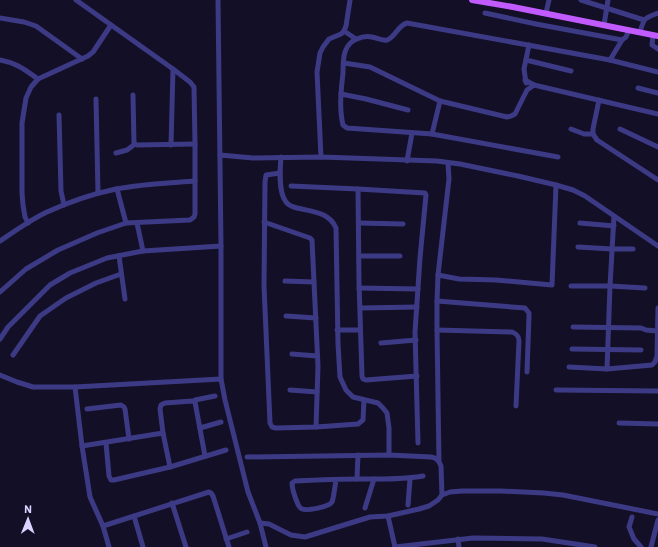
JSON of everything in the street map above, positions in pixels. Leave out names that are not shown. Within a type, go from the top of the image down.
[{"type":"main road","points":[[472,0],[655,35]]},
{"type":"street","points":[[0,292],[26,269],[58,250],[97,233],[126,223],[190,220],[195,214],[194,87],[173,69],[76,0]]},
{"type":"street","points":[[218,0],[222,246],[221,379],[248,492],[260,523],[266,547]]},
{"type":"street","points":[[321,157],[317,72],[320,53],[329,38],[341,34],[344,31],[350,0]]},
{"type":"street","points":[[546,13],[549,0]]},
{"type":"street","points":[[581,0],[644,20]]},
{"type":"street","points":[[604,25],[608,0]]},
{"type":"street","points":[[485,13],[622,40]]},
{"type":"street","points":[[640,32],[647,16],[658,13]]},
{"type":"street","points":[[0,18],[24,22],[36,26],[82,59]]},
{"type":"street","points":[[558,157],[432,134],[347,128],[342,125],[341,120],[341,94],[345,52],[349,44],[356,39],[363,37],[384,40],[390,39],[401,25],[407,23],[610,60],[658,72]]},
{"type":"street","points":[[28,223],[25,217],[23,205],[22,123],[26,98],[31,87],[38,79],[82,59],[93,52],[111,25]]},
{"type":"street","points":[[610,60],[622,40],[626,37],[629,30]]},
{"type":"street","points":[[344,31],[356,39]]},
{"type":"street","points":[[655,35],[652,45],[658,49]]},
{"type":"street","points":[[527,90],[524,69],[530,45]]},
{"type":"street","points":[[0,60],[16,64],[38,79]]},
{"type":"street","points":[[526,60],[571,71]]},
{"type":"street","points":[[344,63],[370,67],[440,100],[507,117],[515,114],[527,90],[534,85]]},
{"type":"street","points":[[171,145],[173,69]]},
{"type":"street","points":[[525,80],[534,85],[658,114]]},
{"type":"street","points":[[638,88],[658,93]]},
{"type":"street","points":[[341,94],[408,110]]},
{"type":"street","points":[[133,95],[133,141],[137,146],[195,144]]},
{"type":"street","points":[[96,100],[98,193]]},
{"type":"street","points":[[432,134],[440,100]]},
{"type":"street","points":[[599,100],[593,129],[593,134],[597,140],[658,180]]},
{"type":"street","points":[[59,115],[61,191],[64,205]]},
{"type":"street","points":[[571,129],[588,135],[593,134]]},
{"type":"street","points":[[620,129],[658,147]]},
{"type":"street","points":[[408,161],[412,133]]},
{"type":"street","points":[[116,153],[127,150],[135,144]]},
{"type":"street","points":[[220,155],[253,158],[321,157],[437,161],[460,164],[518,176],[573,190],[585,196],[658,246]]},
{"type":"street","points":[[281,157],[281,185],[286,203],[292,207],[322,214],[330,218],[336,228],[337,330],[340,377],[346,390],[353,397],[378,403],[387,414],[389,428],[389,455]]},
{"type":"street","points":[[442,495],[441,466],[439,462],[436,330],[438,275],[448,179],[448,163]]},
{"type":"street","points":[[280,173],[266,175],[265,182],[264,286],[270,423],[272,427],[276,428],[358,424],[362,420],[364,400]]},
{"type":"street","points":[[0,241],[47,212],[80,198],[117,189],[195,181]]},
{"type":"street","points":[[438,275],[459,279],[496,280],[552,285],[556,185]]},
{"type":"street","points":[[291,186],[425,193],[426,195],[417,307],[416,340],[418,443]]},
{"type":"street","points":[[117,189],[126,223]]},
{"type":"street","points":[[358,189],[362,376],[363,379],[366,380],[417,376]]},
{"type":"street","points":[[607,369],[614,216]]},
{"type":"street","points":[[264,222],[312,240],[317,356],[316,427]]},
{"type":"street","points":[[137,223],[143,251]]},
{"type":"street","points":[[359,223],[403,224]]},
{"type":"street","points":[[580,223],[614,226]]},
{"type":"street","points":[[0,339],[8,327],[50,285],[70,273],[107,258],[143,251],[222,246]]},
{"type":"street","points":[[578,247],[612,250],[633,249]]},
{"type":"street","points":[[119,256],[125,299]]},
{"type":"street","points":[[359,256],[400,256]]},
{"type":"street","points":[[13,355],[40,316],[72,295],[96,283],[121,274]]},
{"type":"street","points":[[285,281],[314,282]]},
{"type":"street","points":[[571,286],[644,288]]},
{"type":"street","points":[[359,288],[418,289]]},
{"type":"street","points":[[437,302],[525,308],[529,313],[527,372]]},
{"type":"street","points":[[360,308],[417,307]]},
{"type":"street","points":[[569,367],[607,369],[652,365],[657,356],[658,308]]},
{"type":"street","points":[[286,316],[316,318]]},
{"type":"street","points":[[572,327],[641,328],[657,331]]},
{"type":"street","points":[[337,330],[360,330]]},
{"type":"street","points":[[436,330],[516,333],[519,336],[520,341],[516,406]]},
{"type":"street","points":[[380,343],[416,340]]},
{"type":"street","points":[[572,348],[641,350]]},
{"type":"street","points":[[292,354],[317,356]]},
{"type":"street","points":[[0,375],[33,387],[75,387],[221,379]]},
{"type":"street","points":[[75,387],[90,497],[103,526],[110,547]]},
{"type":"street","points":[[290,390],[317,392]]},
{"type":"street","points":[[556,390],[658,391]]},
{"type":"street","points":[[170,467],[163,433],[160,409],[161,405],[165,403],[194,402],[195,400],[215,396]]},
{"type":"street","points":[[194,402],[205,456]]},
{"type":"street","points":[[87,409],[121,405],[124,406],[129,439]]},
{"type":"street","points":[[200,428],[221,422]]},
{"type":"street","points":[[619,423],[658,424]]},
{"type":"street","points":[[82,446],[163,433]]},
{"type":"street","points":[[106,442],[109,476],[111,480],[170,467],[226,450]]},
{"type":"street","points":[[357,479],[358,455]]},
{"type":"street","points":[[247,457],[389,455],[431,457],[436,458],[439,462]]},
{"type":"street","points":[[336,480],[332,501],[329,504],[305,510],[298,506],[292,487],[292,483],[295,481],[410,478],[423,476]]},
{"type":"street","points":[[408,505],[410,478]]},
{"type":"street","points":[[365,508],[374,479]]},
{"type":"street","points":[[260,523],[269,524],[291,535],[304,537],[370,517],[388,516],[429,506],[438,500],[442,495],[450,492],[462,491],[544,493],[592,500],[658,514]]},
{"type":"street","points":[[103,526],[172,503],[211,492],[229,547]]},
{"type":"street","points":[[172,503],[186,547]]},
{"type":"street","points":[[134,516],[143,547]]},
{"type":"street","points":[[388,516],[395,547],[473,538],[542,539],[595,547]]},
{"type":"street","points":[[632,517],[630,527],[634,538],[641,547]]},
{"type":"street","points":[[651,547],[658,520]]},
{"type":"street","points":[[226,539],[247,532]]},
{"type":"street","points":[[458,539],[458,547]]}]
